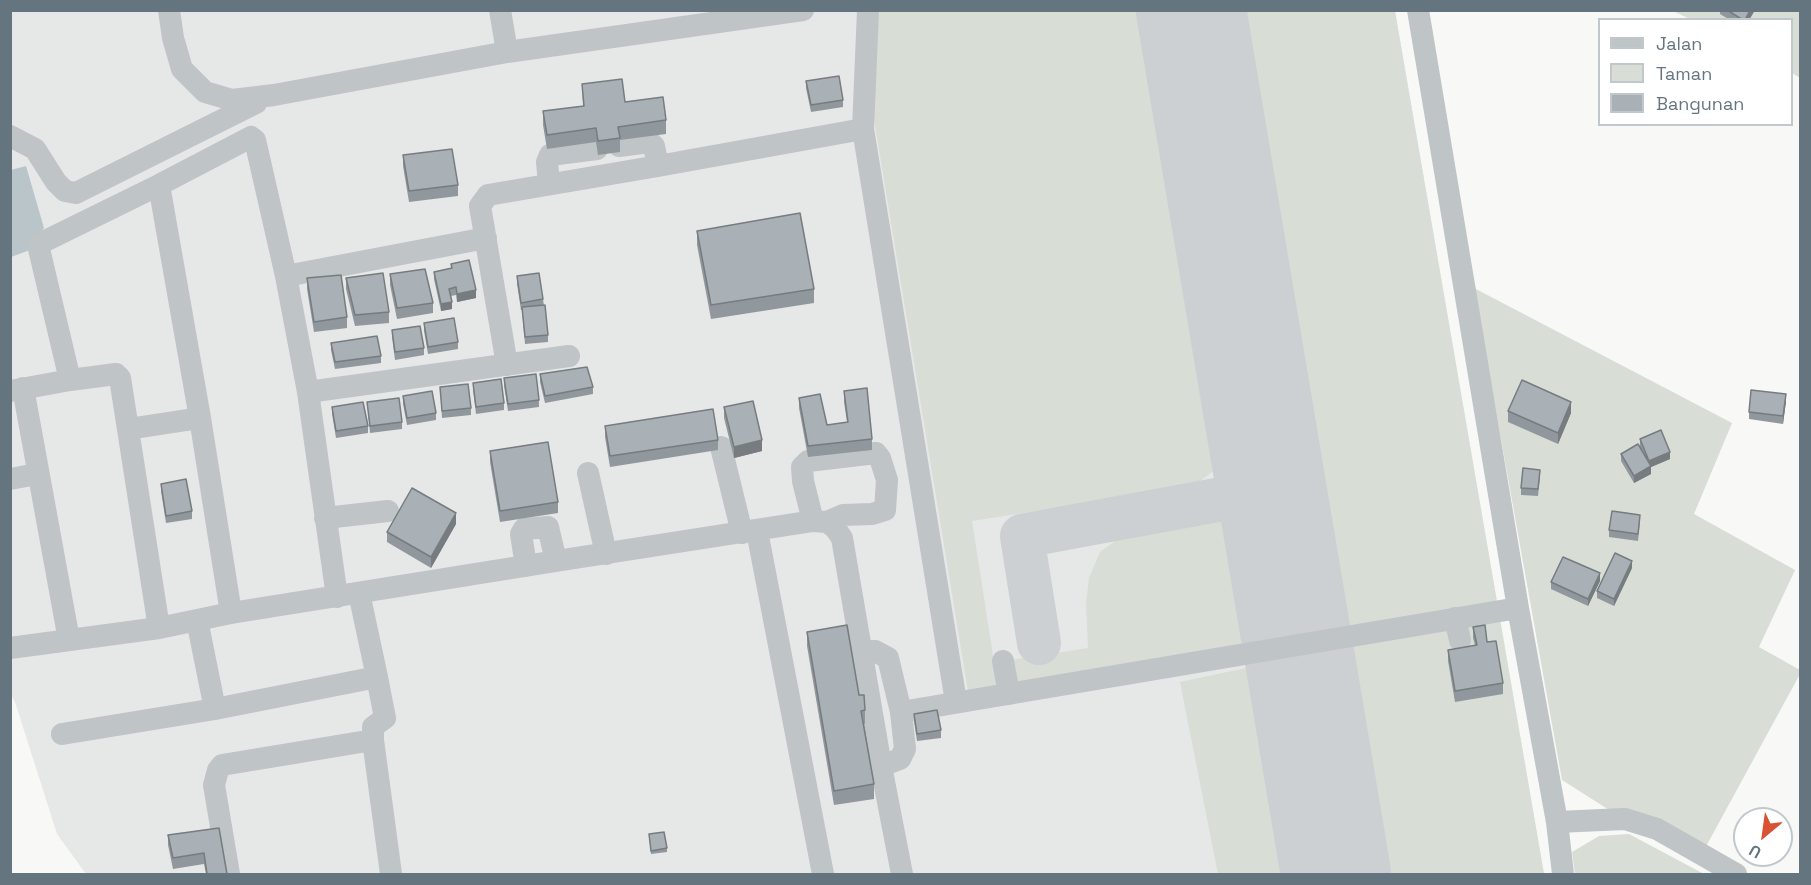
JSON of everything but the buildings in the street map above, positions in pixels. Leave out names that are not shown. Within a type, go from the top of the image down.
[{"type":"street","points":[[169,10],[173,38],[182,69],[205,92],[232,100],[274,95],[507,52],[803,10]]},
{"type":"street","points":[[500,10],[507,52]]},
{"type":"street","points":[[867,10],[863,129],[956,702]]},
{"type":"street","points":[[1418,10],[1518,608],[1557,822],[1563,874]]},
{"type":"street","points":[[10,136],[35,149],[56,182],[65,191],[76,194],[274,95]]},
{"type":"street","points":[[507,364],[480,206],[488,195],[863,129]]},
{"type":"street","points":[[70,380],[39,249],[41,243],[251,137],[255,140],[286,276],[308,392],[337,597]]},
{"type":"street","points":[[619,146],[650,142],[654,146],[658,166]]},
{"type":"street","points":[[549,184],[547,162],[550,155],[597,149]]},
{"type":"street","points":[[159,185],[231,613]]},
{"type":"street","points":[[286,276],[486,238]]},
{"type":"street","points":[[308,392],[569,356]]},
{"type":"street","points":[[69,640],[37,474],[17,389],[70,380],[116,374],[120,378],[159,628]]},
{"type":"street","points":[[128,429],[200,418]]},
{"type":"street","points":[[721,447],[749,532],[823,874]]},
{"type":"street","points":[[588,473],[606,554]]},
{"type":"street","points":[[10,479],[37,474]]},
{"type":"street","points":[[325,518],[388,511]]},
{"type":"street","points":[[10,648],[159,628],[231,613],[820,522],[835,528],[842,538],[880,766],[902,874]]},
{"type":"street","points":[[526,566],[521,534],[524,529],[548,527],[556,561]]},
{"type":"street","points":[[359,593],[385,718],[373,727],[373,740],[390,874]]},
{"type":"street","points":[[901,712],[1518,608]]},
{"type":"street","points":[[1455,618],[1460,640]]},
{"type":"street","points":[[197,620],[215,709]]},
{"type":"street","points":[[861,651],[875,651],[888,658],[901,712],[905,749],[900,759],[880,766]]},
{"type":"street","points":[[1003,661],[1009,694]]},
{"type":"street","points":[[62,734],[215,709],[377,677]]},
{"type":"street","points":[[229,874],[214,785],[218,770],[222,765],[373,740]]},
{"type":"street","points":[[1557,822],[1626,819],[1657,830],[1736,874]]},
{"type":"shaded area","points":[[10,11],[1395,11],[1544,874],[86,874],[57,834],[11,695]]},
{"type":"shaded area","points":[[26,166],[44,228],[39,234],[38,247],[11,257],[11,170]]},
{"type":"green space","points":[[873,11],[1172,11],[1240,429],[1230,454],[1216,469],[1192,487],[972,521],[998,688],[968,691],[874,119]]},
{"type":"green space","points":[[1212,11],[1395,11],[1544,874],[1358,874]]},
{"type":"green space","points":[[1673,11],[1800,11],[1800,78],[1793,74],[1793,18],[1688,18]]},
{"type":"green space","points":[[1474,288],[1732,423],[1694,514],[1795,570],[1759,647],[1800,670],[1800,674],[1703,852],[1625,820],[1562,780]]},
{"type":"green space","points":[[1176,521],[1221,521],[1234,526],[1262,557],[1277,646],[1016,689],[1011,660],[1088,648],[1086,604],[1089,578],[1100,552],[1131,530]]},
{"type":"green space","points":[[1279,661],[1315,874],[1218,874],[1180,682]]},
{"type":"green space","points":[[1629,834],[1704,874],[1575,874],[1572,852],[1599,836]]},
{"type":"taxiway","points":[[1039,643],[1022,536],[1271,490]]},
{"type":"runway","points":[[1191,10],[1336,874]]}]
